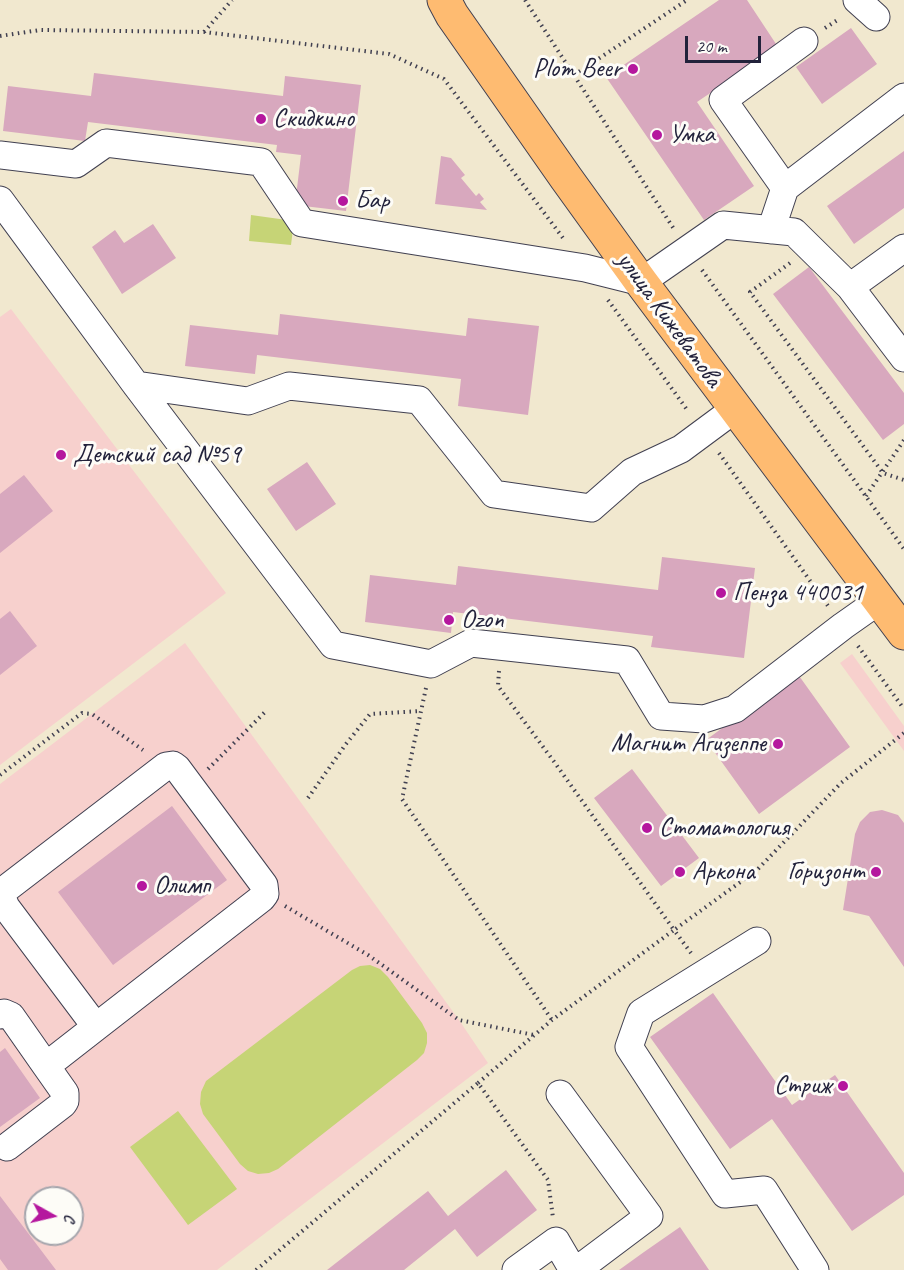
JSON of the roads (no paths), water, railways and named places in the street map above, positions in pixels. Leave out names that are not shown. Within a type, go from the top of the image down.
[{"type":"main road","name":"улица Кижеватова","points":[[444,0],[452,15],[553,159],[735,409],[890,601],[904,633]]},
{"type":"lane","points":[[785,188],[723,100],[804,41]]},
{"type":"lane","points":[[771,230],[785,188],[904,97]]},
{"type":"lane","points":[[0,155],[76,164],[106,143],[261,162],[302,224],[585,268],[641,282],[723,225],[794,232],[850,287],[904,358]]},
{"type":"lane","points":[[0,200],[136,385],[333,645],[431,664],[471,643],[627,660],[661,716],[704,718],[735,709],[843,626],[890,601]]},
{"type":"lane","points":[[850,287],[904,248]]},
{"type":"lane","points":[[136,385],[248,401],[290,386],[418,400],[494,494],[591,508],[632,472],[681,449],[735,409]]},
{"type":"lane","points":[[46,1066],[262,898],[265,894],[264,885],[173,765],[166,766],[7,888],[3,894],[6,907],[96,1027]]},
{"type":"lane","points":[[757,941],[641,1013],[628,1047],[725,1194],[764,1190],[815,1270]]},
{"type":"lane","points":[[0,1015],[4,1013],[11,1016],[65,1093],[63,1104],[7,1147]]},
{"type":"lane","points":[[516,1270],[556,1241],[575,1270],[649,1216],[560,1094]]},
{"type":"place","name":"Plom Beer","points":[[633,69]]},
{"type":"place","name":"Скидкино","points":[[261,119]]},
{"type":"place","name":"Умка","points":[[657,135]]},
{"type":"place","name":"Бар","points":[[343,201]]},
{"type":"place","name":"Детский сад №59","points":[[61,455]]},
{"type":"place","name":"Пенза 440031","points":[[721,593]]},
{"type":"place","name":"Ozon","points":[[449,620]]},
{"type":"place","name":"Магнит Агизеппе","points":[[778,744]]},
{"type":"place","name":"Стоматология","points":[[647,828]]},
{"type":"place","name":"Аркона","points":[[680,872]]},
{"type":"place","name":"Горизонт","points":[[876,872]]},
{"type":"place","name":"Олимп","points":[[142,886]]},
{"type":"place","name":"Стриж","points":[[843,1086]]}]
